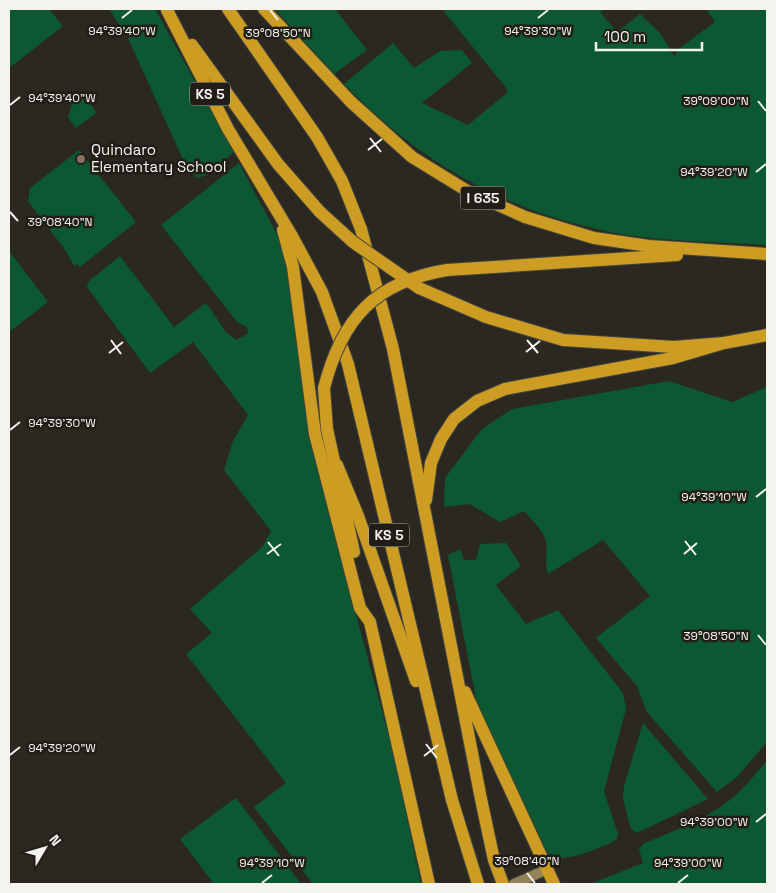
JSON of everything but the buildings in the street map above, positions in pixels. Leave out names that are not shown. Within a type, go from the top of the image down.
[{"type":"highway","name":"KS 5","points":[[167,9],[228,129],[322,292],[348,364],[452,800],[478,884]]},
{"type":"highway","points":[[167,9],[278,164],[320,212],[353,242],[419,288],[486,317],[563,340],[674,347],[724,343],[767,335]]},
{"type":"highway","name":"KS 5","points":[[228,9],[317,137],[342,181],[362,229],[393,349],[494,860],[503,884]]},
{"type":"highway","name":"I 635","points":[[264,9],[351,102],[412,157],[469,192],[525,217],[594,238],[649,246],[767,254]]},
{"type":"highway","points":[[278,213],[293,267],[315,434],[360,608],[370,622]]},
{"type":"highway","points":[[429,884],[328,429],[324,388],[335,350],[347,329],[362,311],[391,287],[419,275],[447,270],[719,251]]},
{"type":"highway","points":[[424,510],[431,463],[442,439],[454,419],[477,400],[505,389],[674,358],[724,343]]},
{"type":"highway","points":[[337,465],[358,516],[439,745]]},
{"type":"highway","points":[[456,674],[550,880]]},
{"type":"main road","points":[[514,884],[550,880]]},
{"type":"green space","points":[[9,9],[49,9],[63,26],[9,68]]},
{"type":"green space","points":[[109,9],[155,9],[234,152],[207,175],[197,178],[186,166],[127,36]]},
{"type":"green space","points":[[275,9],[335,9],[367,50],[334,74]]},
{"type":"green space","points":[[442,9],[604,9],[600,12],[617,32],[640,14],[660,33],[675,57],[677,50],[715,22],[706,9],[767,9],[767,245],[627,235],[546,215],[473,183],[438,163],[406,140],[344,84],[393,43],[414,68],[440,51],[462,50],[472,63],[422,103],[468,125],[507,93],[507,89]]},
{"type":"green space","points":[[83,97],[95,110],[95,114],[76,128],[68,117],[72,103]]},
{"type":"green space","points":[[79,150],[136,222],[80,267],[77,264],[74,266],[66,251],[28,201],[30,188]]},
{"type":"green space","points":[[239,163],[278,236],[284,256],[344,570],[392,748],[421,884],[313,884],[254,807],[286,783],[186,654],[212,633],[190,609],[262,547],[271,531],[224,470],[233,441],[248,415],[193,342],[150,373],[87,287],[89,281],[120,256],[174,327],[206,303],[226,332],[236,340],[248,334],[247,327],[237,322],[161,225]]},
{"type":"green space","points":[[9,251],[48,302],[9,332]]},
{"type":"green space","points":[[669,381],[732,402],[767,387],[767,742],[737,777],[717,792],[647,712],[637,686],[596,638],[650,596],[603,540],[548,574],[546,541],[542,533],[524,511],[500,522],[470,504],[444,507],[445,478],[481,430],[512,409]]},
{"type":"green space","points":[[506,543],[521,566],[496,585],[526,624],[558,610],[623,693],[626,709],[604,791],[618,834],[617,839],[588,852],[571,857],[555,857],[548,854],[477,704],[448,555],[460,549],[464,560],[476,560],[480,544]]},
{"type":"green space","points":[[643,723],[708,799],[637,833],[631,829],[623,799],[624,786]]},
{"type":"green space","points":[[767,761],[767,884],[590,884],[643,863],[639,849],[643,844],[688,825],[720,807],[740,791]]},
{"type":"green space","points":[[234,799],[237,799],[301,884],[214,884],[180,839]]},
{"type":"place","name":"Quindaro Elementary School","points":[[81,159]]}]
